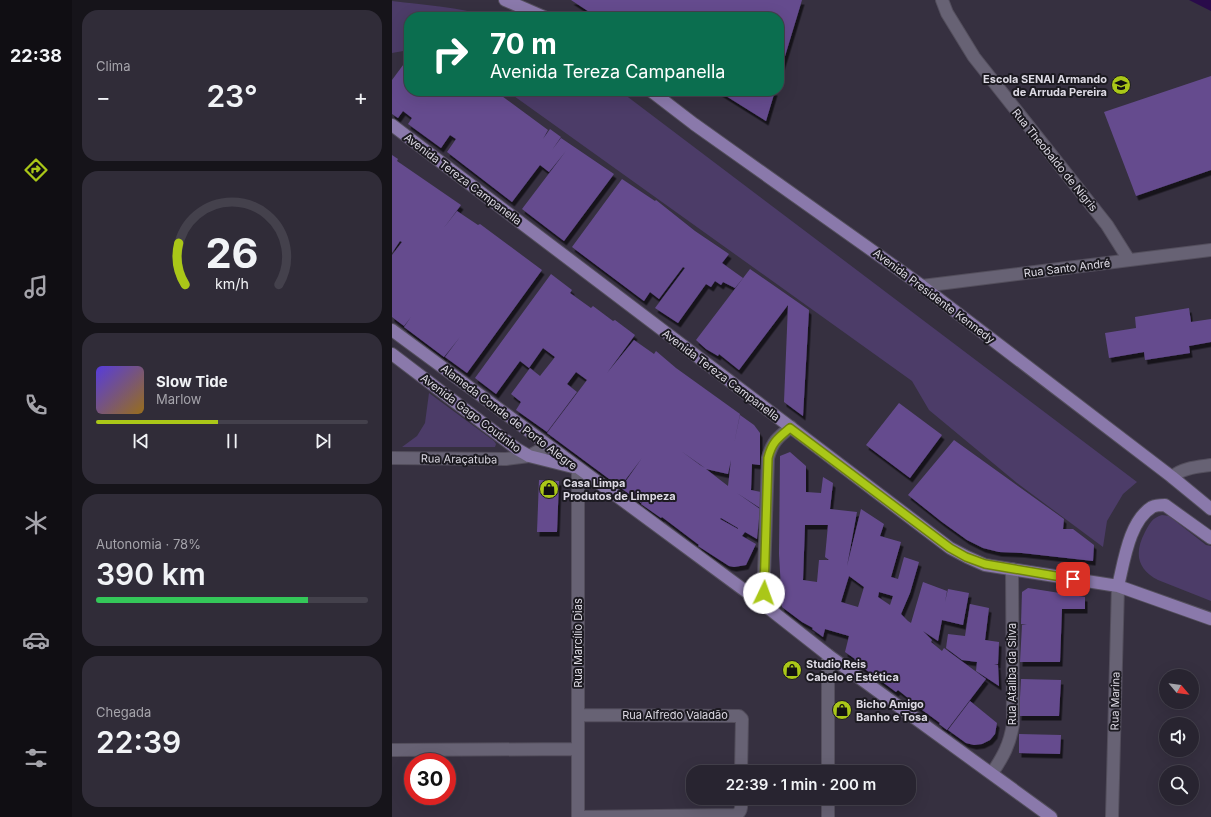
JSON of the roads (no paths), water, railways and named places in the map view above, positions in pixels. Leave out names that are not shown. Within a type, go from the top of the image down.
[{"type":"main road","points":[[505,0],[533,12]]},
{"type":"main road","name":"Avenida Presidente Kennedy","points":[[658,96],[694,124],[922,286],[1172,477],[1211,509]]},
{"type":"main road","name":"Avenida Tereza Campanella","points":[[392,125],[950,548],[966,557],[985,564],[1118,586]]},
{"type":"main road","name":"Alameda Conde de Porto Alegre","points":[[392,330],[763,604],[828,655],[1051,817]]},
{"type":"main road","name":"Avenida Gago Coutinho","points":[[392,354],[528,456],[578,468]]},
{"type":"main road","points":[[1211,538],[1165,505],[1154,506],[1141,516],[1132,534],[1118,586],[1211,619]]},
{"type":"street","name":"Rua Theobaldo de Nigris","points":[[942,0],[947,13],[974,57],[1107,225],[1129,260]]},
{"type":"street","name":"Rua Santo André","points":[[922,286],[1211,250]]},
{"type":"street","points":[[763,604],[768,458],[770,449],[776,439],[790,428]]},
{"type":"street","name":"Rua Araçatuba","points":[[392,458],[506,459],[528,456],[548,446]]},
{"type":"street","points":[[1172,477],[1176,473],[1187,469],[1211,465]]},
{"type":"street","name":"Rua Marcílio Dias","points":[[578,468],[578,817]]},
{"type":"street","name":"Rua Ataliba da Silva","points":[[992,773],[1007,748],[1011,738],[1013,724],[1012,569]]},
{"type":"street","name":"Rua Marina","points":[[1112,817],[1118,586]]},
{"type":"street","points":[[828,655],[828,765]]},
{"type":"street","name":"Rua Alfredo Valadão","points":[[578,715],[739,716],[742,719],[741,765]]},
{"type":"street","points":[[392,750],[578,749]]},
{"type":"street","points":[[578,817],[735,815],[739,814],[741,805]]},
{"type":"street","points":[[828,805],[828,817]]},
{"type":"place","name":"Escola SENAI Armando de Arruda Pereira","points":[[1121,85]]},
{"type":"place","name":"Casa Limpa Produtos de Limpeza","points":[[549,489]]},
{"type":"place","name":"Studio Reis Cabelo e Estética","points":[[792,670]]},
{"type":"place","name":"Bicho Amigo Banho e Tosa","points":[[842,710]]}]
